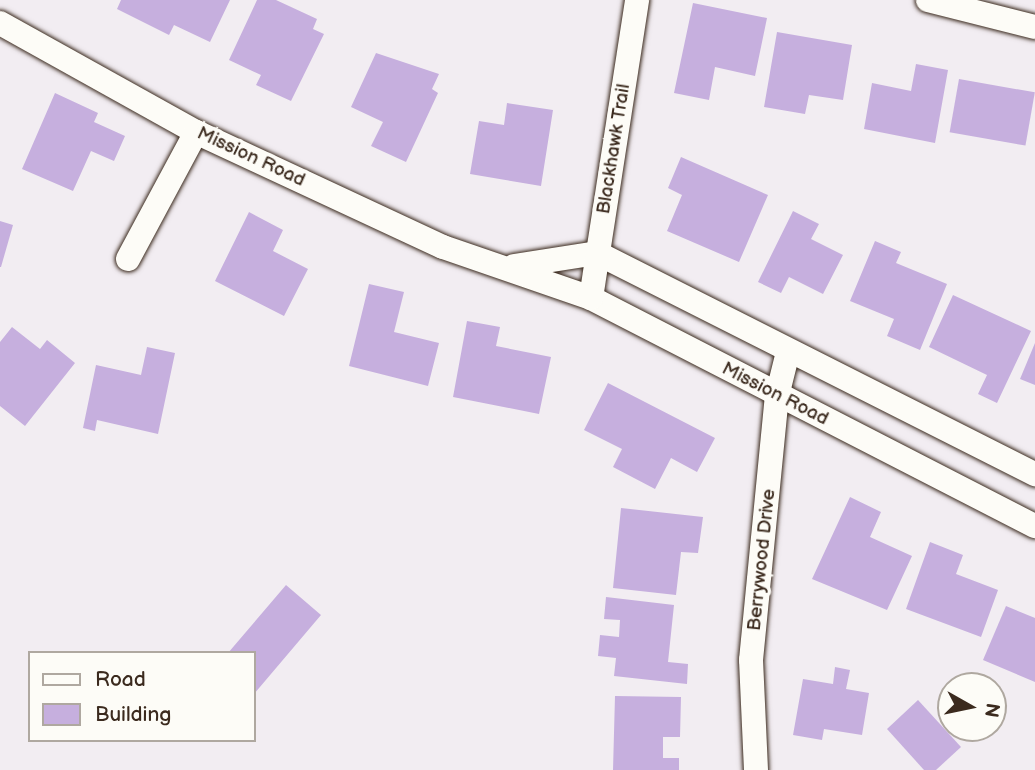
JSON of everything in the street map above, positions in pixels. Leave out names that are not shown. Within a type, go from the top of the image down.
[{"type":"street","name":"Blackhawk Trail","points":[[591,298],[637,0]]},
{"type":"street","points":[[928,0],[1035,27]]},
{"type":"street","name":"Mission Road","points":[[0,23],[196,132],[443,247],[513,266],[591,298],[777,396],[1035,526]]},
{"type":"street","points":[[128,259],[196,132]]},
{"type":"street","name":"Mission Road","points":[[513,266],[597,253]]},
{"type":"street","points":[[597,253],[788,352],[1035,474]]},
{"type":"street","name":"Berrywood Drive","points":[[756,770],[751,660],[777,396],[788,352]]},
{"type":"building","points":[[121,0],[230,0],[210,42],[174,25],[169,35],[117,9]]},
{"type":"building","points":[[257,0],[276,0],[317,19],[313,29],[324,34],[291,101],[256,85],[261,75],[229,60]]},
{"type":"building","points":[[693,3],[767,18],[755,76],[715,67],[709,100],[674,93]]},
{"type":"building","points":[[777,32],[852,45],[843,100],[809,95],[805,114],[764,107]]},
{"type":"building","points":[[376,53],[439,74],[432,89],[438,93],[406,162],[371,146],[383,122],[351,107]]},
{"type":"building","points":[[916,64],[948,70],[935,143],[864,129],[872,83],[911,91]]},
{"type":"building","points":[[959,79],[1035,92],[1025,146],[950,132]]},
{"type":"building","points":[[55,93],[98,113],[94,122],[125,136],[114,161],[91,151],[73,191],[22,169]]},
{"type":"building","points":[[507,103],[553,110],[541,186],[470,174],[479,121],[504,125]]},
{"type":"building","points":[[681,157],[768,195],[739,262],[667,231],[682,195],[668,188]]},
{"type":"building","points":[[793,211],[819,224],[811,239],[843,255],[823,294],[789,277],[781,293],[758,282]]},
{"type":"building","points":[[249,212],[283,230],[273,251],[308,269],[284,316],[215,281]]},
{"type":"building","points":[[0,221],[13,225],[1,267],[0,267]]},
{"type":"building","points":[[875,241],[901,252],[896,263],[947,284],[920,350],[887,336],[894,319],[850,301]]},
{"type":"building","points":[[369,284],[404,292],[394,332],[439,343],[428,386],[349,366]]},
{"type":"building","points":[[953,295],[1031,331],[997,403],[978,394],[987,375],[929,347]]},
{"type":"building","points":[[467,321],[500,327],[496,346],[551,357],[539,414],[453,397]]},
{"type":"building","points":[[12,327],[40,349],[47,340],[75,363],[25,426],[0,406],[0,342]]},
{"type":"building","points":[[1035,343],[1035,385],[1020,379]]},
{"type":"building","points":[[147,347],[175,353],[158,434],[97,420],[95,431],[83,428],[96,365],[141,375]]},
{"type":"building","points":[[608,383],[715,438],[697,472],[671,458],[655,489],[613,467],[622,449],[584,430]]},
{"type":"building","points":[[850,497],[881,512],[870,537],[912,556],[887,610],[812,579]]},
{"type":"building","points":[[621,508],[703,517],[698,553],[681,552],[676,595],[613,588]]},
{"type":"building","points":[[930,542],[963,555],[956,574],[998,590],[981,637],[906,609]]},
{"type":"building","points":[[286,585],[321,615],[256,692],[256,651],[230,651]]},
{"type":"building","points":[[606,597],[674,605],[668,662],[688,664],[687,684],[614,676],[616,658],[598,656],[600,635],[619,637],[620,620],[604,619]]},
{"type":"building","points":[[1006,606],[1035,618],[1035,682],[983,660]]},
{"type":"building","points":[[835,667],[850,670],[846,689],[869,693],[862,735],[824,729],[822,740],[793,735],[803,679],[833,684]]},
{"type":"building","points":[[615,696],[681,697],[680,737],[663,737],[663,758],[679,758],[679,770],[613,770]]},
{"type":"building","points":[[918,700],[937,721],[937,742],[956,742],[961,747],[936,770],[924,770],[887,729]]}]
